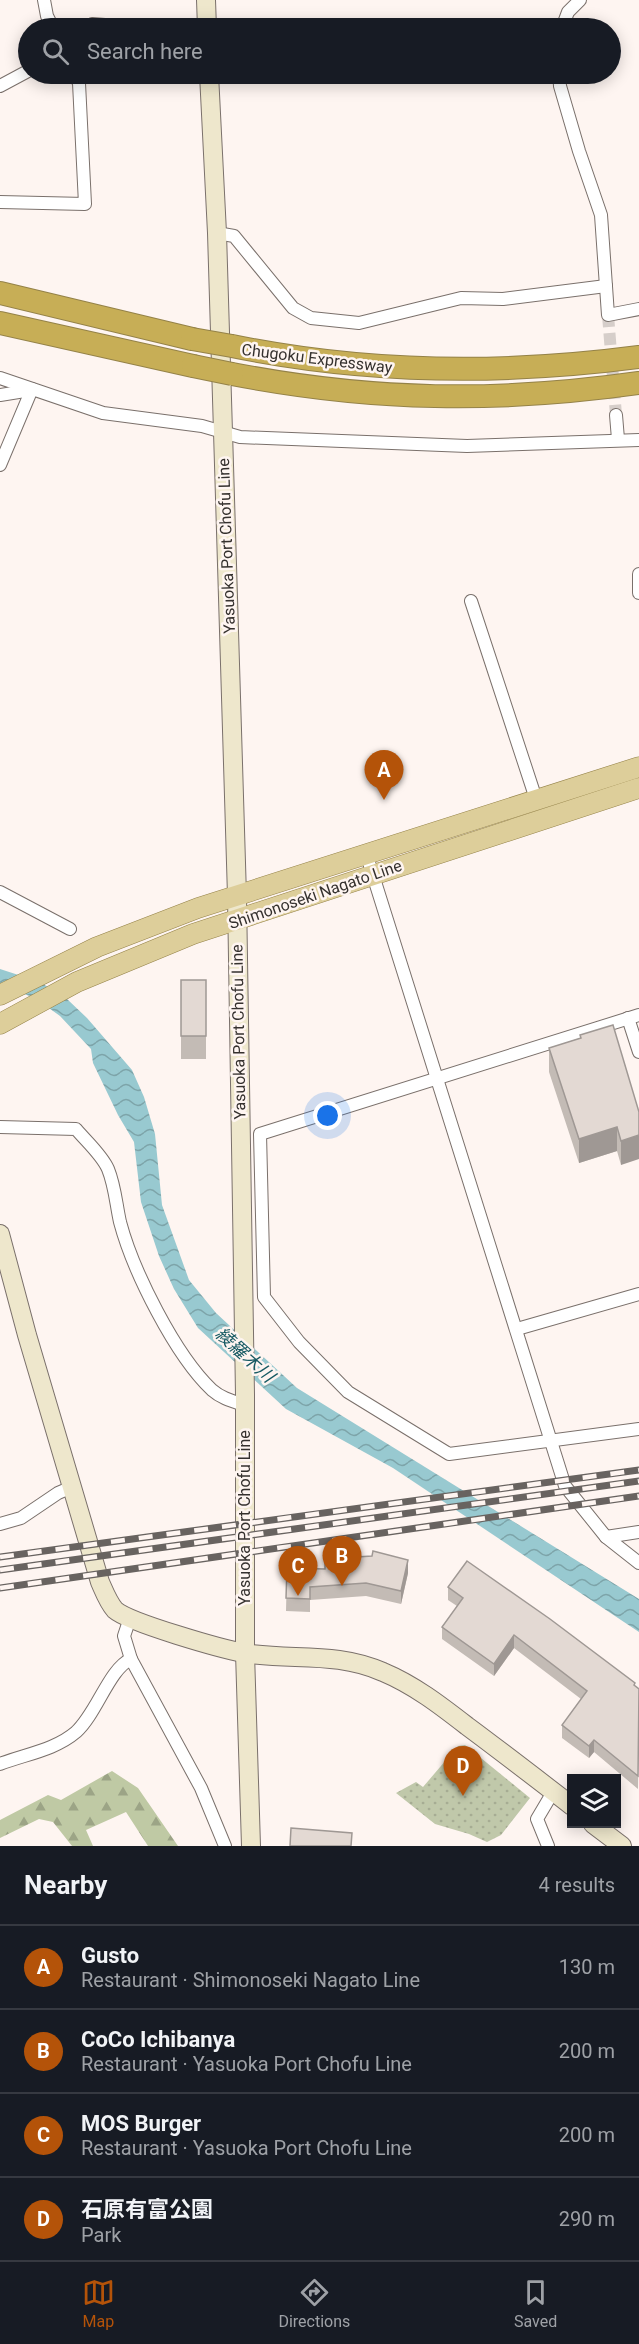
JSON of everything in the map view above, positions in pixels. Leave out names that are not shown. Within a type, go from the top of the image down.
[{"type":"highway","name":"Chugoku Expressway","points":[[0,293],[192,339],[269,354],[351,365],[424,370],[497,370],[573,366],[639,357]]},
{"type":"highway","name":"Chugoku Expressway","points":[[0,323],[232,374],[348,392],[423,397],[499,397],[579,392],[639,383]]},
{"type":"main road","points":[[206,0],[207,18]]},
{"type":"main road","name":"Yasuoka Port Chofu Line","points":[[210,84],[217,233],[237,896],[245,1400],[244,1653],[251,1846]]},
{"type":"main road","name":"Shimonoseki Nagato Line","points":[[0,995],[53,967],[130,933],[366,853],[639,766]]},
{"type":"main road","name":"Shimonoseki Nagato Line","points":[[6,1021],[77,982],[193,934],[639,788]]},
{"type":"main road","points":[[0,1234],[72,1487],[106,1597],[116,1610],[130,1618],[244,1653],[313,1656],[347,1661],[382,1671],[419,1690],[567,1802]]},
{"type":"main road","points":[[598,1828],[622,1846]]},
{"type":"street","points":[[44,0],[48,18]]},
{"type":"street","points":[[566,18],[568,12],[580,0]]},
{"type":"street","points":[[0,86],[18,76]]},
{"type":"street","points":[[0,201],[85,204],[79,84]]},
{"type":"street","points":[[560,84],[601,215],[608,315],[639,309]]},
{"type":"street","points":[[217,233],[234,236],[293,308],[311,318],[359,323],[460,298],[503,299],[606,286]]},
{"type":"street","points":[[0,378],[103,413],[202,426],[240,437],[410,445],[639,440]]},
{"type":"street","points":[[0,395],[32,389]]},
{"type":"street","points":[[0,465],[32,389]]},
{"type":"street","points":[[616,415],[618,439]]},
{"type":"street","points":[[639,574],[639,592]]},
{"type":"street","points":[[471,601],[536,798]]},
{"type":"street","points":[[366,853],[565,1486],[606,1537],[639,1563]]},
{"type":"street","points":[[0,892],[70,929]]},
{"type":"street","points":[[639,1052],[633,1017],[260,1134],[264,1297],[299,1342],[348,1392],[449,1454],[639,1429]]},
{"type":"street","points":[[0,1127],[76,1129],[106,1166],[112,1182],[120,1223],[146,1288],[165,1325],[191,1366],[212,1390],[226,1400],[245,1400]]},
{"type":"street","points":[[517,1329],[639,1294]]},
{"type":"street","points":[[0,1524],[21,1518],[58,1493],[72,1487]]},
{"type":"street","points":[[606,1537],[639,1533]]},
{"type":"street","points":[[130,1618],[124,1636],[131,1659],[201,1788],[225,1846]]},
{"type":"street","points":[[1,1760],[33,1754],[61,1742],[76,1732],[98,1704],[124,1662],[131,1659]]},
{"type":"street","points":[[548,1846],[537,1819],[553,1792]]},
{"type":"green space","points":[[465,1745],[530,1798],[501,1835],[487,1842],[435,1824],[396,1793],[416,1782],[423,1787],[458,1746]]},
{"type":"green space","points":[[112,1771],[138,1788],[178,1846],[148,1846],[126,1812],[86,1830],[93,1846],[72,1846],[53,1822],[39,1819],[0,1838],[0,1820],[48,1795],[61,1800]]},
{"type":"water","name":"綾羅木川","points":[[0,969],[40,982],[67,999],[87,1018],[132,1070],[144,1097],[155,1134],[162,1205],[189,1280],[216,1313],[297,1388],[639,1599],[639,1632],[393,1468],[286,1409],[198,1328],[174,1289],[159,1256],[141,1202],[134,1142],[93,1063],[91,1049],[60,1016],[35,998],[0,985]]},
{"type":"building","points":[[181,980],[206,980],[206,1036],[181,1036]]},
{"type":"building","points":[[613,1025],[639,1112],[639,1135],[621,1141],[617,1127],[579,1139],[549,1048]]},
{"type":"building","points":[[373,1551],[408,1560],[401,1591],[366,1583],[310,1587],[310,1599],[286,1598],[287,1568],[325,1569],[325,1559],[372,1556]]},
{"type":"building","points":[[467,1561],[550,1619],[635,1683],[634,1685],[639,1689],[638,1776],[594,1740],[589,1746],[562,1725],[587,1691],[514,1635],[494,1664],[442,1627],[463,1598],[448,1587]]},
{"type":"building","points":[[291,1828],[352,1833],[351,1846],[290,1846]]},
{"type":"tunnel","points":[[608,315],[616,415]]},
{"type":"railway","points":[[0,1557],[639,1470]]},
{"type":"railway","points":[[0,1570],[639,1481]]},
{"type":"railway","points":[[0,1588],[639,1496]]},
{"type":"place","name":"Gusto","points":[[384,800]]},
{"type":"place","name":"CoCo Ichibanya","points":[[342,1586]]},
{"type":"place","name":"MOS Burger","points":[[298,1596]]},
{"type":"place","name":"石原有富公園","points":[[463,1796]]}]
